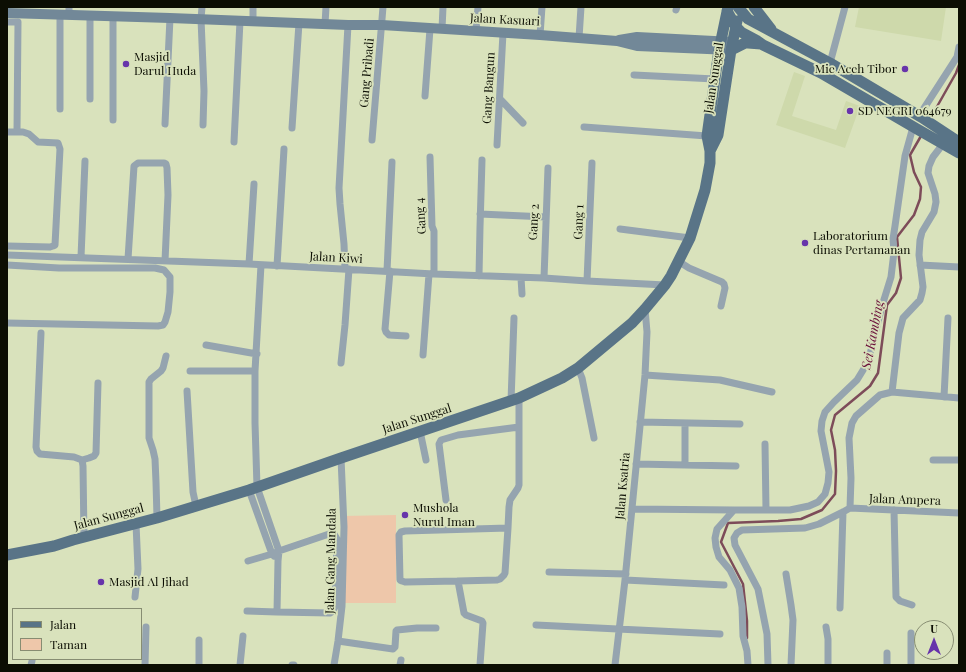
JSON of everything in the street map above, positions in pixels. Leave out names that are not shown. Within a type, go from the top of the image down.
[{"type":"main road","points":[[754,7],[776,34]]},
{"type":"main road","points":[[739,8],[748,18],[763,28],[830,63],[920,117],[943,140],[959,153]]},
{"type":"main road","name":"Jalan Sunggal","points":[[710,151],[718,135],[739,8]]},
{"type":"main road","points":[[727,9],[736,27],[741,32],[763,45],[821,73],[915,128],[943,140],[959,142]]},
{"type":"main road","name":"Jalan Sunggal","points":[[7,555],[54,546],[84,538],[253,489],[420,431],[515,400],[562,378],[578,368],[632,323],[645,309],[671,276],[690,238],[705,190],[710,163],[710,151],[707,136],[720,45],[727,9]]},
{"type":"main road","points":[[732,46],[744,43],[763,45]]},
{"type":"street","points":[[202,7],[201,19],[204,91],[203,125]]},
{"type":"street","points":[[252,21],[253,7]]},
{"type":"street","points":[[325,24],[326,7]]},
{"type":"street","name":"Gang Pribadi","points":[[372,140],[383,7]]},
{"type":"street","points":[[442,29],[444,7]]},
{"type":"street","points":[[476,31],[478,7]]},
{"type":"street","points":[[540,35],[542,7]]},
{"type":"street","points":[[579,38],[581,7]]},
{"type":"street","points":[[830,63],[845,7]]},
{"type":"street","name":"Jalan Kasuari","points":[[7,13],[20,10],[66,12],[90,15],[430,28],[617,41],[637,46],[732,46]]},
{"type":"street","points":[[60,109],[66,12]]},
{"type":"street","points":[[90,15],[90,99]]},
{"type":"street","points":[[113,16],[113,120]]},
{"type":"street","points":[[165,124],[170,18]]},
{"type":"street","points":[[234,142],[240,21]]},
{"type":"street","points":[[7,22],[18,22],[17,131]]},
{"type":"street","points":[[292,128],[299,24]]},
{"type":"street","points":[[341,363],[345,325],[347,269],[339,188],[348,25]]},
{"type":"street","points":[[425,96],[430,28]]},
{"type":"street","name":"Gang Bangun","points":[[497,145],[503,33]]},
{"type":"street","points":[[920,117],[957,57],[959,47]]},
{"type":"street","points":[[634,76],[715,79]]},
{"type":"street","points":[[500,99],[523,123]]},
{"type":"street","points":[[584,127],[707,136]]},
{"type":"street","points":[[632,509],[790,510],[809,506],[818,502],[825,494],[829,472],[821,431],[822,422],[825,412],[857,380],[868,362],[891,276],[894,252],[894,226],[905,156],[915,128]]},
{"type":"street","points":[[7,132],[23,132],[29,134],[38,142],[58,144],[60,149],[56,242],[54,246],[7,246]]},
{"type":"street","points":[[892,392],[899,333],[903,318],[920,300],[922,293],[923,287],[919,255],[922,232],[934,212],[936,202],[928,173],[933,157],[943,140]]},
{"type":"street","points":[[277,266],[284,148]]},
{"type":"street","name":"Gang 4","points":[[423,355],[434,231],[432,226],[430,157]]},
{"type":"street","points":[[479,276],[482,160]]},
{"type":"street","points":[[81,257],[85,161]]},
{"type":"street","points":[[392,162],[385,329],[389,335],[406,336]]},
{"type":"street","points":[[128,259],[134,166],[138,163],[164,163],[168,168],[165,261]]},
{"type":"street","name":"Gang 1","points":[[587,281],[592,163]]},
{"type":"street","name":"Gang 2","points":[[544,278],[548,168]]},
{"type":"street","points":[[248,264],[254,184]]},
{"type":"street","points":[[480,214],[546,217]]},
{"type":"street","points":[[620,229],[690,238]]},
{"type":"street","name":"Jalan Kiwi","points":[[7,255],[248,264],[665,285]]},
{"type":"street","points":[[678,261],[689,268],[724,284],[725,288],[721,306]]},
{"type":"street","points":[[7,265],[58,268],[156,268],[164,270],[170,276],[168,312],[165,322],[162,325],[7,324]]},
{"type":"street","points":[[261,265],[255,371],[253,489],[262,528],[272,554],[278,560]]},
{"type":"street","points":[[920,265],[959,267]]},
{"type":"street","points":[[521,278],[522,294]]},
{"type":"street","name":"Jalan Ksatria","points":[[615,665],[645,375],[647,332],[645,309]]},
{"type":"street","points":[[508,528],[401,532],[399,535],[400,578],[402,581],[497,580],[502,578],[505,573],[510,500],[519,484],[519,427],[515,400],[514,318]]},
{"type":"street","points":[[944,397],[948,318]]},
{"type":"street","points":[[41,333],[36,447],[40,454],[74,457],[82,460],[95,455],[98,383]]},
{"type":"street","points":[[206,346],[256,354]]},
{"type":"street","points":[[156,518],[155,459],[149,438],[149,382],[163,368],[166,356]]},
{"type":"street","points":[[578,368],[582,378],[594,438]]},
{"type":"street","points":[[190,371],[255,371]]},
{"type":"street","points":[[645,375],[720,380],[772,392]]},
{"type":"street","points":[[187,391],[193,492],[196,506]]},
{"type":"street","points":[[768,665],[767,634],[758,589],[735,545],[734,538],[737,533],[742,530],[805,528],[819,524],[850,508],[851,478],[849,438],[852,423],[856,416],[880,395],[892,392],[959,398]]},
{"type":"street","points":[[640,422],[740,424]]},
{"type":"street","points":[[685,423],[685,466]]},
{"type":"street","points":[[446,500],[441,440],[458,435],[519,427]]},
{"type":"street","points":[[420,431],[426,460]]},
{"type":"street","points":[[765,444],[766,510]]},
{"type":"street","name":"Jalan Gang Mandala","points":[[334,665],[342,606],[344,527],[341,458]]},
{"type":"street","points":[[82,460],[84,538]]},
{"type":"street","points":[[933,460],[959,460]]},
{"type":"street","points":[[636,464],[736,466]]},
{"type":"street","points":[[253,489],[270,525],[279,551],[277,612]]},
{"type":"street","name":"Jalan Ampera","points":[[850,508],[959,513]]},
{"type":"street","points":[[734,510],[717,529],[715,538],[719,557],[730,570],[739,588],[742,607],[743,636],[748,665]]},
{"type":"street","points":[[894,510],[896,597],[900,601],[912,605]]},
{"type":"street","points":[[840,608],[843,512]]},
{"type":"street","points":[[135,597],[138,569],[136,524]]},
{"type":"street","points":[[262,528],[270,525]]},
{"type":"street","points":[[247,611],[333,611],[335,607],[337,539],[332,533],[248,561]]},
{"type":"street","points":[[550,572],[724,585]]},
{"type":"street","points":[[786,574],[793,620],[792,665]]},
{"type":"street","points":[[458,581],[464,613],[482,621],[483,623],[480,665]]},
{"type":"street","points":[[536,625],[720,634]]},
{"type":"street","points":[[145,665],[146,626]]},
{"type":"street","points":[[826,627],[828,639],[828,665]]},
{"type":"street","points":[[338,641],[393,649],[395,647],[397,630],[436,628]]},
{"type":"street","points":[[911,633],[911,665]]},
{"type":"street","points":[[240,665],[243,636]]},
{"type":"street","points":[[199,640],[199,665]]},
{"type":"street","points":[[887,653],[887,665]]},
{"type":"shaded area","points":[[859,7],[946,7],[941,41],[855,27]]},
{"type":"shaded area","name":"SD NEGRI 064679","points":[[794,72],[805,76],[792,116],[836,130],[846,101],[860,106],[845,148],[776,125]]},
{"type":"green space","points":[[396,515],[396,603],[342,603],[342,516]]},
{"type":"waterway","name":"Sei Kambing","points":[[930,119],[959,65]]},
{"type":"waterway","name":"Sei Kambing","points":[[747,638],[747,621],[743,584],[721,542],[728,523],[801,519],[822,510],[835,494],[835,450],[831,430],[835,415],[870,386],[878,373],[887,305],[896,293],[901,278],[897,237],[914,215],[920,199],[921,187],[914,172],[910,155],[921,136]]},
{"type":"place","name":"Masjid Darul Huda","points":[[126,64]]},
{"type":"place","name":"Mie Aceh Tibor","points":[[905,69]]},
{"type":"place","name":"SD NEGRI 064679","points":[[850,111]]},
{"type":"place","name":"Laboratorium dinas Pertamanan","points":[[805,243]]},
{"type":"place","name":"Mushola Nurul Iman","points":[[405,515]]},
{"type":"place","name":"Masjid Al Jihad","points":[[101,582]]}]
